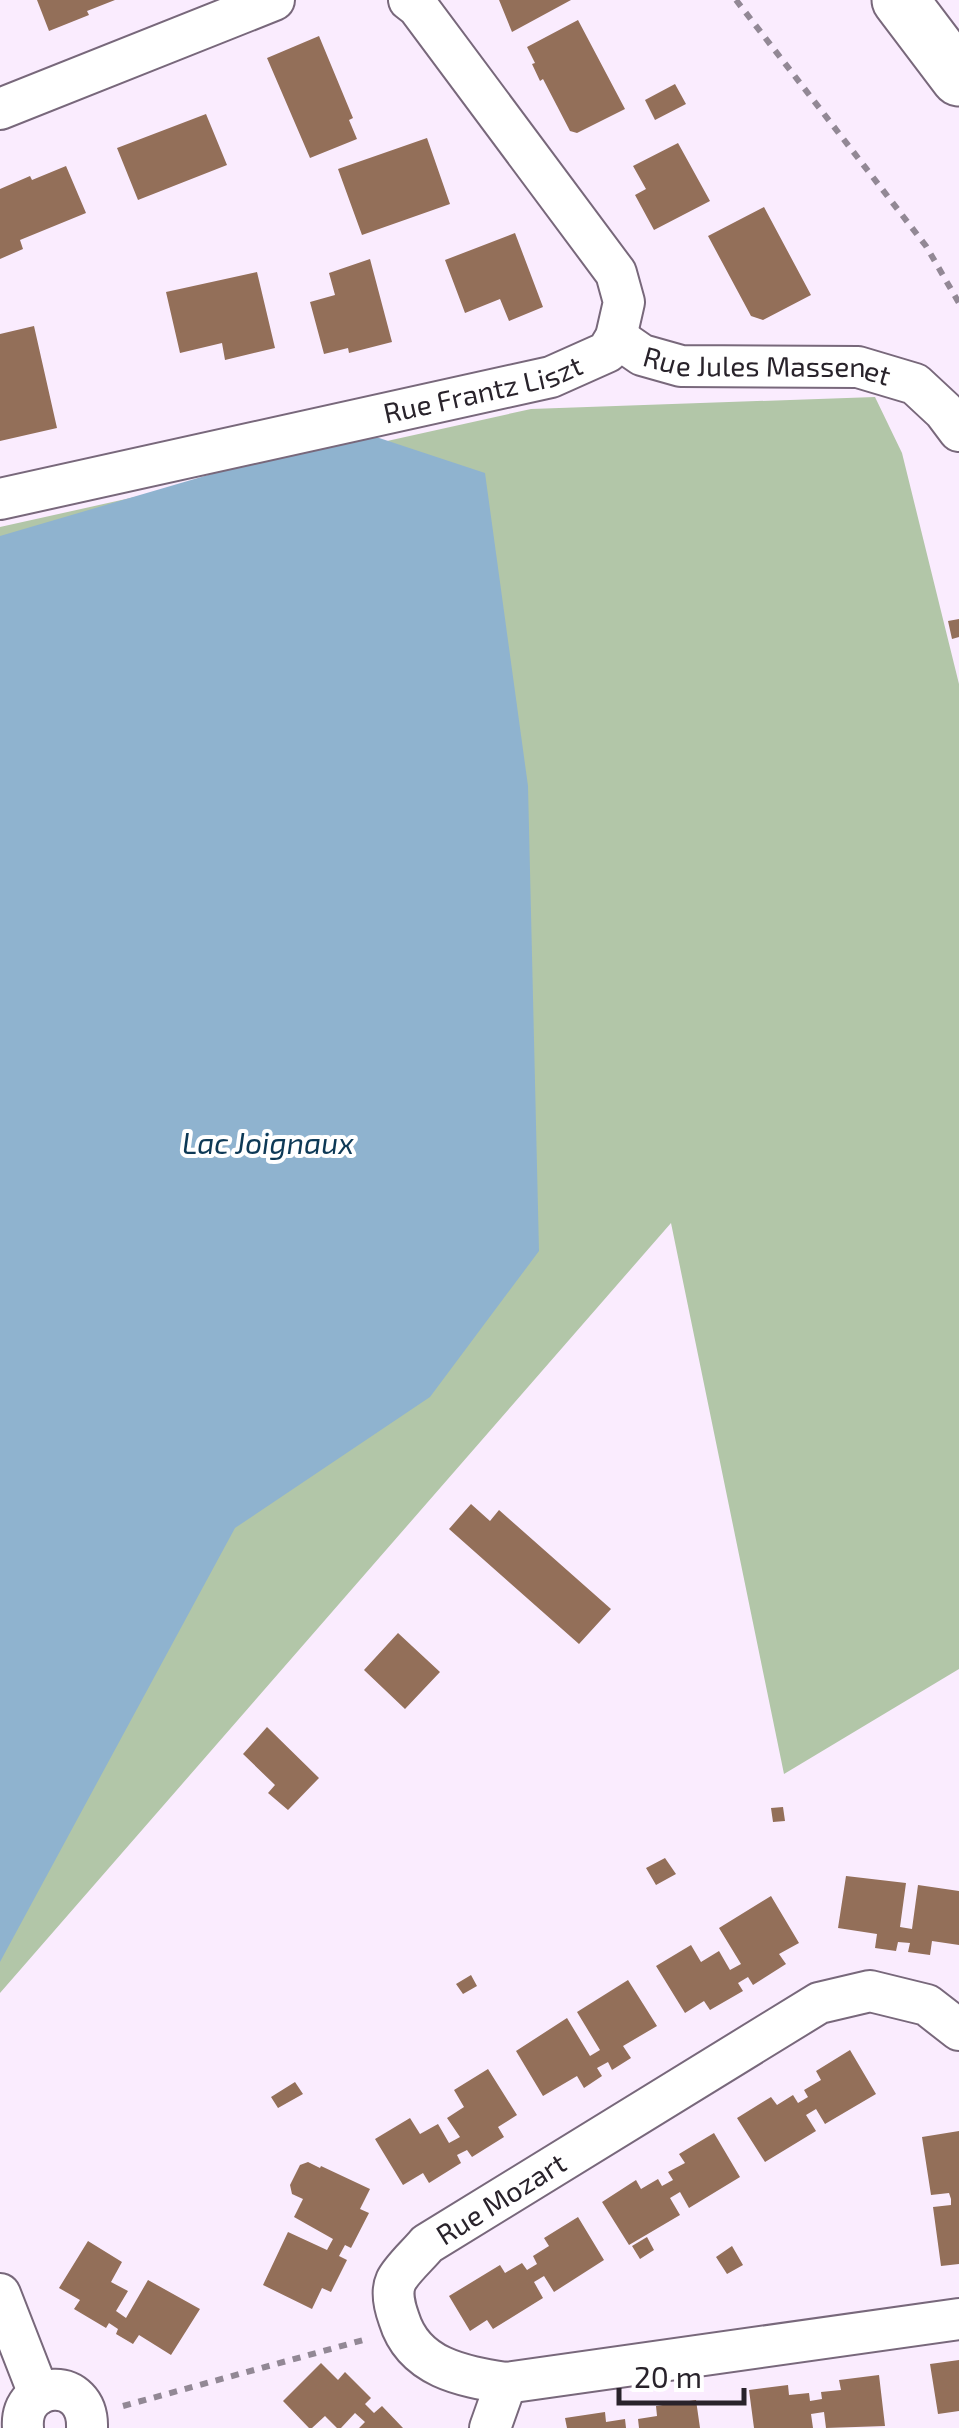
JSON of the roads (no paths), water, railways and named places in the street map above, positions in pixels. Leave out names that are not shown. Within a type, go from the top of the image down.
[{"type":"main road","points":[[900,0],[959,78]]},
{"type":"street","points":[[0,108],[274,0]]},
{"type":"street","name":"Rue Frantz Liszt","points":[[0,499],[551,377],[607,352],[616,337],[624,302],[616,273],[409,0]]},
{"type":"street","name":"Rue Jules Massenet","points":[[616,337],[642,356],[681,366],[858,367],[915,384],[944,411],[959,432]]},
{"type":"street","name":"Rue Mozart","points":[[506,2384],[443,2370],[417,2352],[402,2331],[394,2305],[396,2281],[427,2244],[819,2004],[870,1991],[927,2005],[959,2030]]},
{"type":"street","points":[[0,2294],[31,2411],[59,2389],[78,2398],[87,2422]]},
{"type":"street","points":[[490,2428],[506,2384],[959,2319]]},
{"type":"water","name":"Lac Joignaux","points":[[358,431],[485,473],[528,786],[539,1251],[430,1397],[235,1528],[0,1962],[0,536]]}]
